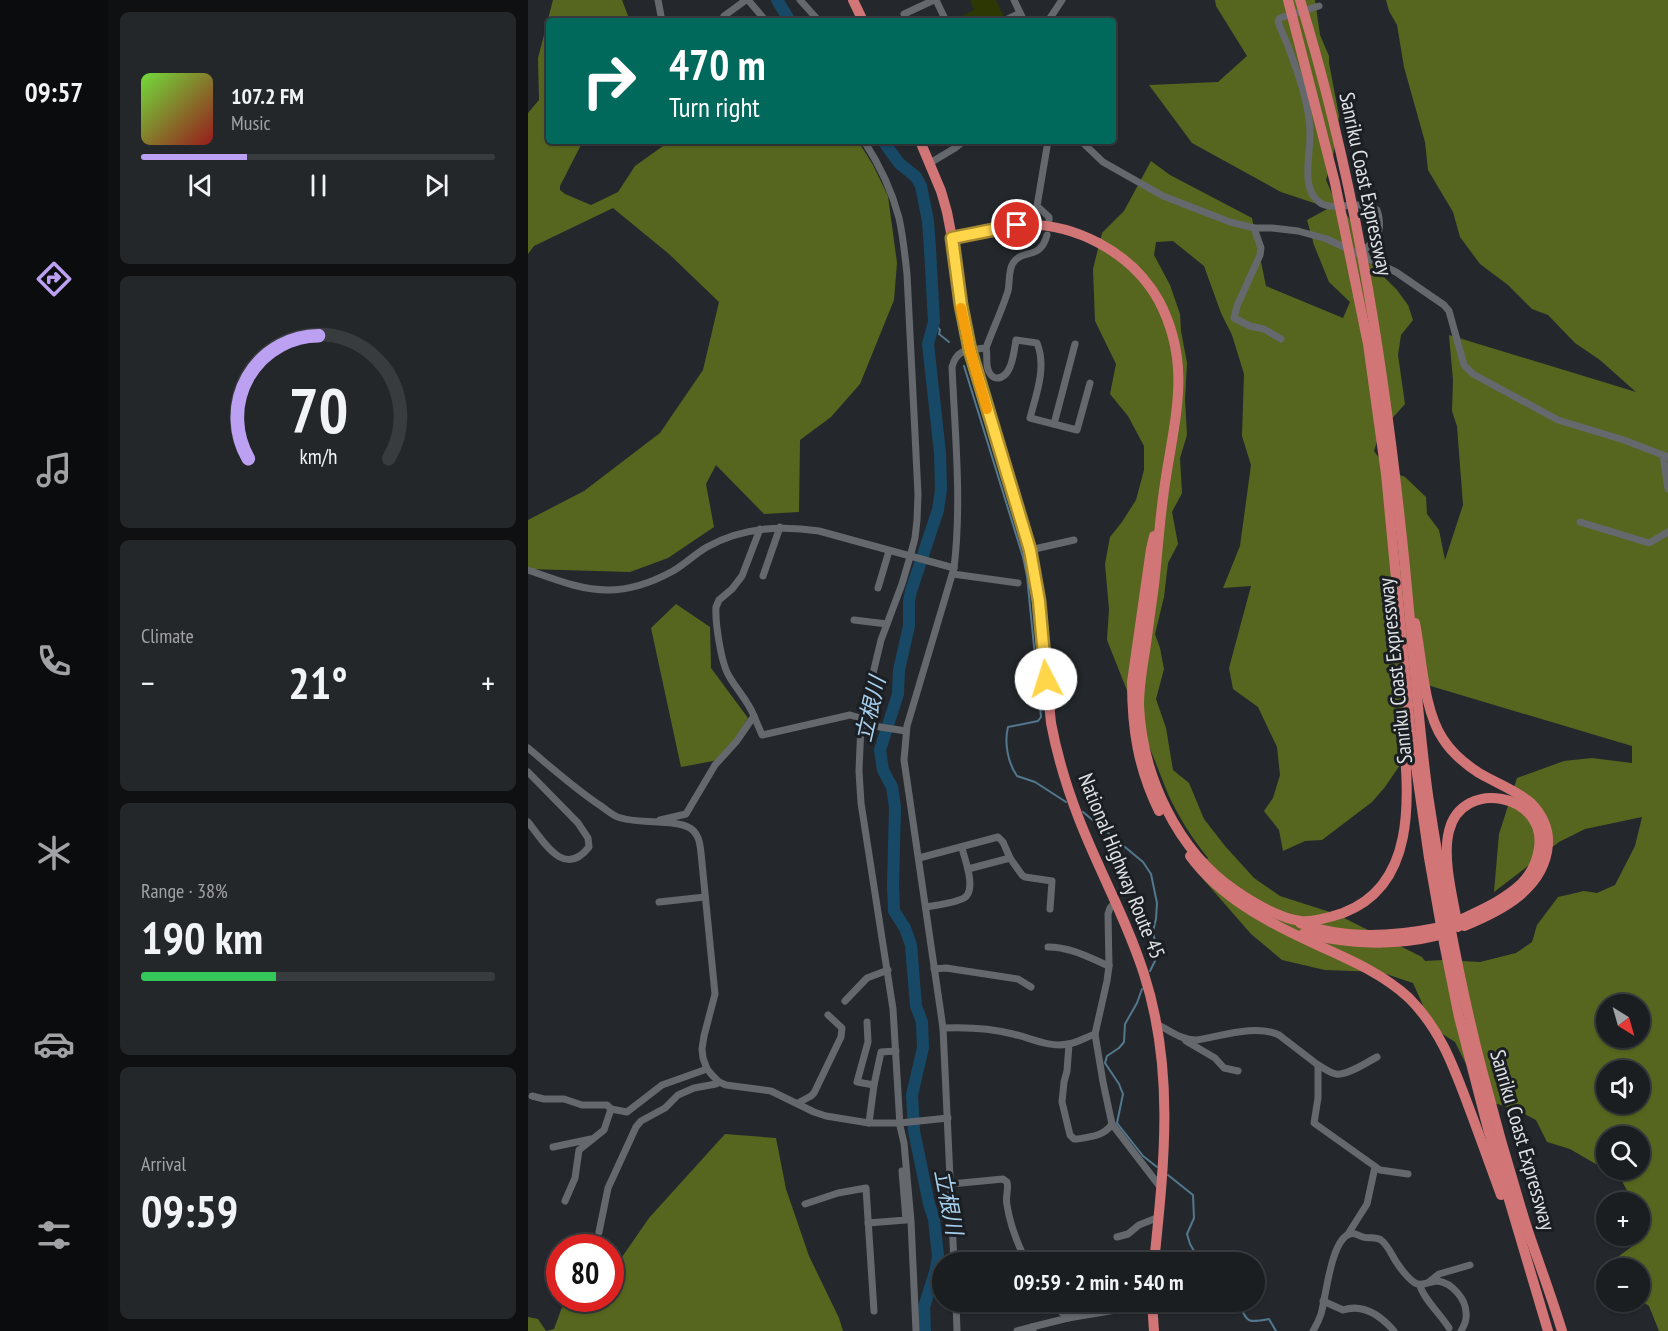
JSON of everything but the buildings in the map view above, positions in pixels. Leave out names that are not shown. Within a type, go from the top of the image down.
[{"type":"highway","points":[[853,0],[862,18]]},
{"type":"highway","name":"Sanriku Coast Expressway","points":[[1288,0],[1335,183],[1378,377]]},
{"type":"highway","name":"Sanriku Coast Expressway","points":[[1300,0],[1325,86],[1347,179],[1378,377],[1385,465],[1428,795],[1447,910],[1481,1067],[1528,1231],[1560,1325]]},
{"type":"highway","name":"National Highway Route 45","points":[[921,144],[941,191],[952,238],[970,350],[1030,550],[1038,592],[1054,741],[1079,821],[1133,941],[1145,975],[1157,1024],[1164,1071],[1166,1111],[1162,1189],[1155,1252]]},
{"type":"highway","points":[[952,238],[1017,225],[1034,225],[1073,232],[1091,239],[1123,259],[1148,284],[1162,307],[1174,336],[1180,372],[1179,398],[1160,518],[1139,703],[1142,734],[1152,776],[1170,816],[1200,859],[1233,889],[1266,909],[1322,930],[1348,934],[1389,935],[1436,932],[1399,943],[1353,943],[1280,928]]},
{"type":"highway","points":[[1160,518],[1151,549],[1132,682],[1134,735],[1144,778],[1164,820],[1199,869],[1234,899],[1280,928],[1377,974],[1409,999],[1437,1033],[1452,1061],[1547,1328]]},
{"type":"highway","points":[[1286,917],[1304,922],[1343,913],[1356,906],[1379,888],[1389,876],[1401,850],[1405,826],[1406,789],[1399,678],[1400,574]]},
{"type":"highway","points":[[1400,574],[1418,637],[1429,706],[1441,737],[1469,766],[1530,803],[1542,818],[1548,837],[1545,861],[1535,881],[1527,890],[1504,907],[1483,918],[1463,922],[1515,889],[1531,871],[1538,857],[1539,836],[1534,820],[1525,809],[1507,799],[1480,799],[1464,807],[1453,819],[1449,829],[1446,855],[1469,1015]]},
{"type":"highway","name":"Sanriku Coast Expressway","points":[[1400,574],[1410,725],[1419,797],[1449,970],[1488,1129],[1547,1328]]},
{"type":"highway","points":[[1153,1312],[1154,1331]]},
{"type":"street","points":[[658,0],[661,18]]},
{"type":"street","points":[[724,16],[747,0],[763,18]]},
{"type":"street","points":[[801,0],[816,18]]},
{"type":"street","points":[[904,14],[935,0],[944,18]]},
{"type":"street","points":[[1014,0],[1022,18]]},
{"type":"street","points":[[1050,18],[1062,0]]},
{"type":"street","points":[[1319,6],[1280,18],[1278,23],[1288,46],[1310,121],[1308,185],[1313,196],[1322,204],[1329,206],[1364,204],[1377,210],[1380,228],[1377,237],[1365,251],[1366,258]]},
{"type":"street","points":[[1010,18],[1020,13]]},
{"type":"street","points":[[866,144],[885,179],[899,217],[907,274],[918,494],[913,558],[881,640],[863,725],[859,771],[861,803],[893,1009],[911,1221],[916,1331]]},
{"type":"street","points":[[930,163],[960,144]]},
{"type":"street","points":[[1048,144],[1038,206],[1049,220]]},
{"type":"street","points":[[1084,144],[1103,162],[1163,196],[1230,222],[1254,228],[1305,233],[1327,239],[1396,272],[1444,305],[1452,318],[1464,365],[1473,374],[1558,420],[1624,440],[1665,456],[1668,489]]},
{"type":"street","points":[[1254,228],[1261,251],[1234,318],[1250,326],[1264,329],[1281,339]]},
{"type":"street","points":[[1047,235],[1041,249],[1019,257],[1012,265],[1008,290],[986,348],[989,371],[996,378],[1001,377],[1010,367],[1016,340],[1037,343],[1041,360],[1040,377],[1030,418],[1077,430],[1090,383]]},
{"type":"street","points":[[1054,424],[1075,344]]},
{"type":"street","points":[[954,1252],[943,1028],[904,760],[902,730],[951,570],[957,542],[958,508],[952,367],[958,353],[986,348]]},
{"type":"street","points":[[1580,522],[1648,543],[1668,532]]},
{"type":"street","points":[[528,570],[585,589],[625,589],[657,579],[725,538],[760,529],[780,527],[819,531],[951,570],[1018,583]]},
{"type":"street","points":[[763,576],[780,527]]},
{"type":"street","points":[[760,529],[742,576],[732,590],[719,600],[716,607],[724,666],[746,699],[762,735],[850,715],[856,717],[863,725],[902,730]]},
{"type":"street","points":[[1030,550],[1074,540]]},
{"type":"street","points":[[878,588],[889,551]]},
{"type":"street","points":[[854,620],[887,624]]},
{"type":"street","points":[[649,823],[686,814],[715,765],[736,742],[754,716]]},
{"type":"street","points":[[528,748],[579,791],[619,818],[649,823],[675,823],[690,828],[696,833],[701,853],[715,994],[702,1049],[707,1069],[719,1082],[771,1091],[826,1116],[869,1123],[901,1124],[948,1118]]},
{"type":"street","points":[[528,772],[578,823],[588,838],[589,847],[575,860],[564,859],[553,853],[528,822]]},
{"type":"street","points":[[918,858],[998,837],[1003,842],[1010,858],[1025,877],[1052,881],[1050,909]]},
{"type":"street","points":[[926,907],[966,897],[970,886],[962,848]]},
{"type":"street","points":[[968,869],[1010,858]]},
{"type":"street","points":[[659,902],[705,897]]},
{"type":"street","points":[[1116,901],[1108,914],[1109,966],[1095,1034],[1113,1124],[1162,1189]]},
{"type":"street","points":[[1047,947],[1062,947],[1109,966]]},
{"type":"street","points":[[934,969],[946,968],[1018,979],[1031,987]]},
{"type":"street","points":[[845,1001],[867,978],[888,970]]},
{"type":"street","points":[[798,1103],[814,1093],[841,1037],[842,1028],[828,1015]]},
{"type":"street","points":[[867,1022],[868,1042],[858,1082],[874,1085]]},
{"type":"street","points":[[1157,1024],[1215,1058],[1224,1068],[1238,1071]]},
{"type":"street","points":[[943,1028],[971,1027],[1058,1045],[1069,1044],[1095,1034]]},
{"type":"street","points":[[1182,1038],[1197,1040],[1252,1031],[1266,1031],[1279,1035],[1333,1074],[1346,1073],[1377,1057]]},
{"type":"street","points":[[1069,1044],[1062,1102],[1070,1135],[1074,1139],[1098,1135],[1113,1124]]},
{"type":"street","points":[[869,1123],[881,1052],[896,1051]]},
{"type":"street","points":[[1318,1065],[1318,1098],[1314,1123],[1380,1170],[1408,1174]]},
{"type":"street","points":[[532,1096],[544,1099],[564,1099],[582,1105],[607,1106],[627,1112],[662,1085],[707,1069]]},
{"type":"street","points":[[599,1232],[608,1188],[636,1127],[641,1121],[665,1108],[678,1095],[694,1088],[719,1082]]},
{"type":"street","points":[[565,1201],[575,1178],[579,1150],[604,1130],[611,1109]]},
{"type":"street","points":[[868,1222],[906,1220],[900,1141],[901,1124]]},
{"type":"street","points":[[552,1147],[579,1140],[594,1139]]},
{"type":"street","points":[[1313,1331],[1321,1314],[1336,1251],[1367,1204],[1376,1167]]},
{"type":"street","points":[[951,1184],[1003,1179],[1007,1182],[1009,1189],[1006,1201],[1022,1252]]},
{"type":"street","points":[[805,1204],[838,1193],[867,1188],[874,1311]]},
{"type":"street","points":[[1117,1237],[1128,1234],[1139,1225],[1159,1217]]},
{"type":"street","points":[[1348,1234],[1353,1233],[1363,1238],[1382,1240],[1398,1265],[1415,1283],[1440,1281],[1449,1285],[1460,1297],[1466,1314],[1461,1331]]},
{"type":"street","points":[[1449,1328],[1421,1292],[1424,1284],[1439,1274],[1470,1265]]},
{"type":"street","points":[[1323,1301],[1343,1310],[1351,1307],[1364,1308],[1382,1318],[1394,1331]]},
{"type":"street","points":[[956,1312],[957,1331]]},
{"type":"street","points":[[1061,1312],[1068,1318]]},
{"type":"street","points":[[1017,1331],[1102,1312]]},
{"type":"green space","points":[[553,0],[622,0],[629,18],[548,18]]},
{"type":"green space","points":[[970,0],[996,0],[1005,18],[957,18],[974,10]]},
{"type":"green space","points":[[1215,0],[1315,0],[1320,35],[1329,56],[1339,116],[1333,157],[1326,180],[1333,196],[1354,225],[1358,246],[1373,266],[1397,290],[1408,305],[1413,320],[1401,335],[1398,355],[1405,404],[1381,428],[1374,451],[1383,463],[1395,473],[1405,477],[1426,497],[1427,514],[1439,530],[1445,560],[1463,505],[1457,426],[1452,411],[1453,380],[1449,335],[1636,392],[1600,360],[1575,343],[1548,315],[1532,309],[1508,285],[1480,264],[1460,237],[1453,212],[1428,170],[1425,142],[1404,67],[1397,25],[1386,0],[1668,0],[1668,1331],[1659,1331],[1650,1308],[1650,1258],[1616,1258],[1633,1246],[1650,1246],[1650,1192],[1628,1192],[1621,1180],[1650,1180],[1650,1126],[1596,1126],[1596,1164],[1570,1149],[1547,1142],[1536,1120],[1517,1110],[1494,1103],[1466,1064],[1455,1042],[1433,1028],[1413,983],[1380,972],[1325,970],[1282,960],[1251,934],[1196,871],[1208,858],[1186,828],[1168,794],[1107,640],[1109,609],[1105,564],[1110,537],[1136,500],[1144,470],[1144,446],[1128,416],[1110,394],[1116,364],[1095,321],[1093,269],[1102,233],[1124,211],[1151,161],[1170,175],[1252,218],[1266,286],[1343,318],[1350,302],[1329,282],[1307,220],[1329,208],[1281,192],[1192,143],[1149,85],[1218,82],[1247,56],[1216,6]],"holes":[[[1173,241],[1204,266],[1221,313],[1232,335],[1244,374],[1242,436],[1251,465],[1240,546],[1223,588],[1251,586],[1229,668],[1233,689],[1258,707],[1277,747],[1280,775],[1273,798],[1264,811],[1279,830],[1283,851],[1305,841],[1322,840],[1372,802],[1385,787],[1402,762],[1414,681],[1632,746],[1632,763],[1592,758],[1564,761],[1517,778],[1499,834],[1494,892],[1559,842],[1585,829],[1642,817],[1635,846],[1615,885],[1597,893],[1584,891],[1558,897],[1537,925],[1532,942],[1516,953],[1480,962],[1425,961],[1422,957],[1336,914],[1280,896],[1254,878],[1225,846],[1204,819],[1189,783],[1173,770],[1166,728],[1156,699],[1164,669],[1155,634],[1164,597],[1168,563],[1178,544],[1172,512],[1182,493],[1180,458],[1187,435],[1185,400],[1187,363],[1180,314],[1170,285],[1154,255],[1156,242]]]},
{"type":"green space","points":[[546,27],[546,144],[581,144],[560,190],[591,205],[618,192],[635,166],[666,144],[860,144],[873,165],[888,196],[897,263],[894,300],[860,384],[831,417],[800,440],[799,512],[764,514],[716,465],[706,484],[714,527],[668,558],[630,572],[528,569],[528,520],[584,491],[660,433],[703,370],[719,302],[669,254],[613,208],[534,246],[528,254],[528,113],[539,100],[538,58]]},
{"type":"green space","points":[[676,604],[710,627],[711,668],[748,718],[724,759],[681,767],[651,628]]},
{"type":"green space","points":[[725,1134],[776,1138],[786,1189],[809,1256],[843,1331],[546,1331],[554,1329],[560,1312],[624,1312],[624,1254],[649,1218]]},
{"type":"green space","points":[[528,1317],[538,1319],[546,1331],[528,1331]]},
{"type":"waterway","name":"立根川","points":[[777,0],[788,18]]},
{"type":"waterway","name":"立根川","points":[[885,144],[899,163],[916,177],[921,186],[928,221],[934,322],[928,344],[940,453],[941,490],[938,510],[911,591],[909,626],[899,670],[898,694],[880,750],[883,770],[892,787],[895,807],[894,911],[905,928],[911,945],[916,1006],[922,1022],[923,1048],[912,1095],[914,1131],[934,1219],[938,1256],[924,1307],[925,1331]]},
{"type":"waterway","points":[[934,322],[940,330],[939,334],[949,342]]},
{"type":"waterway","points":[[964,366],[1027,576],[1041,717],[1038,721],[1008,727],[1006,740],[1008,753],[1017,776],[1035,782],[1066,802]]},
{"type":"waterway","points":[[1083,812],[1143,862],[1151,874],[1157,903],[1153,931],[1156,948],[1155,961],[1150,971]]},
{"type":"waterway","points":[[1142,989],[1125,1024],[1124,1042],[1107,1056],[1105,1063],[1123,1094],[1117,1123],[1143,1156],[1157,1167]]},
{"type":"waterway","points":[[1168,1175],[1193,1195],[1194,1218],[1187,1234],[1195,1252]]},
{"type":"waterway","points":[[1243,1312],[1246,1318],[1252,1321],[1269,1319],[1276,1331]]},
{"type":"slow traffic","points":[[961,308],[987,409]]},
{"type":"route","points":[[1017,225],[952,238],[970,350],[1030,550],[1039,601],[1046,679]]}]
